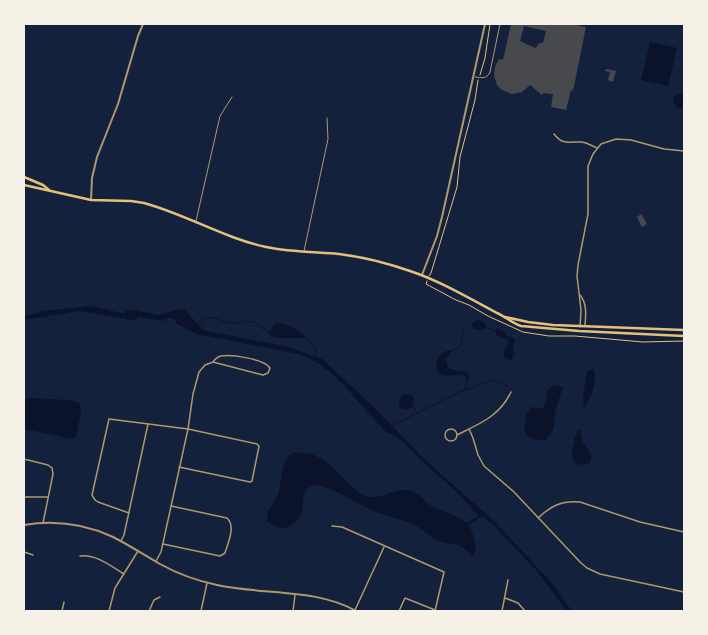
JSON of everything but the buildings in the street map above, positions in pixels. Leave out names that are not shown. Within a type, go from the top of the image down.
[{"type":"main road","points":[[24,177],[44,185],[49,190]]},
{"type":"main road","points":[[24,185],[91,200],[131,201],[144,203],[247,242],[266,247],[359,258],[398,267],[422,275],[454,290],[521,326],[543,329],[684,336]]},
{"type":"main road","points":[[503,316],[532,323],[580,327],[684,330]]},
{"type":"street","points":[[91,200],[92,178],[97,157],[104,135],[118,104],[143,24]]},
{"type":"street","points":[[422,275],[437,236],[442,217],[485,24]]},
{"type":"street","points":[[554,134],[557,139],[565,142],[587,143],[597,148]]},
{"type":"street","points":[[580,327],[580,295],[577,276],[588,214],[588,166],[590,159],[597,148],[609,141],[624,139],[664,149],[684,151]]},
{"type":"street","points":[[580,295],[584,299],[586,307],[585,327]]},
{"type":"street","points":[[156,561],[161,552],[188,429],[193,394],[200,372],[205,365],[213,362],[218,357],[228,355],[258,361],[267,364],[270,368],[268,373],[263,375],[213,362]]},
{"type":"street","points":[[457,435],[454,430],[450,429],[446,431],[445,437],[448,441],[452,441],[456,439],[457,435],[500,410],[511,392]]},
{"type":"street","points":[[129,513],[98,502],[92,495],[109,419],[188,429],[257,444],[259,448],[252,481],[246,482],[179,467]]},
{"type":"street","points":[[121,541],[124,535],[148,424]]},
{"type":"street","points":[[469,429],[478,455],[484,466],[489,472],[514,492],[581,564],[593,572],[684,592]]},
{"type":"street","points":[[24,459],[48,465],[52,468],[53,474],[43,523]]},
{"type":"street","points":[[24,498],[48,497]]},
{"type":"street","points":[[538,518],[557,504],[573,501],[640,522],[684,532]]},
{"type":"street","points":[[162,544],[220,556],[226,553],[232,527],[230,521],[224,517],[171,506]]},
{"type":"street","points":[[24,525],[65,523],[82,526],[104,533],[180,573],[207,583],[236,589],[328,599],[344,604],[356,611],[385,546]]},
{"type":"street","points":[[332,526],[342,527],[444,572],[435,610],[405,598],[399,611]]},
{"type":"street","points":[[109,611],[115,588],[138,551]]},
{"type":"street","points":[[24,552],[33,555]]},
{"type":"street","points":[[80,556],[90,556],[101,560],[124,574]]},
{"type":"street","points":[[502,611],[508,580]]},
{"type":"street","points":[[201,611],[207,583]]},
{"type":"street","points":[[293,611],[295,595]]},
{"type":"street","points":[[149,611],[154,600],[160,597]]},
{"type":"street","points":[[505,598],[518,603],[525,611]]},
{"type":"street","points":[[62,611],[64,602]]},
{"type":"lane","points":[[474,76],[479,78],[485,78],[488,76],[500,24]]},
{"type":"lane","points":[[195,222],[220,116],[232,97]]},
{"type":"lane","points":[[304,252],[328,138],[327,118]]},
{"type":"path","points":[[431,273],[457,187],[460,157],[485,58],[490,24]]},
{"type":"water","points":[[650,42],[677,48],[668,86],[641,80]]},
{"type":"water","points":[[680,93],[684,94],[684,108],[677,108],[673,102],[674,97]]},
{"type":"water","points":[[92,306],[125,314],[125,311],[134,310],[158,315],[180,309],[185,310],[203,330],[289,347],[322,359],[376,409],[424,459],[494,521],[551,582],[572,611],[567,611],[535,569],[492,524],[482,517],[469,525],[474,536],[475,552],[473,556],[460,546],[436,540],[411,524],[376,512],[334,491],[318,485],[312,486],[307,490],[304,495],[301,514],[298,520],[291,525],[281,529],[265,521],[268,518],[267,512],[278,494],[286,460],[294,452],[312,454],[320,458],[328,463],[355,490],[368,497],[407,490],[414,492],[432,506],[467,523],[478,516],[459,494],[406,445],[397,437],[386,432],[330,372],[310,359],[298,354],[196,334],[177,324],[174,319],[171,318],[163,321],[138,317],[136,320],[133,320],[80,311],[24,320],[24,315],[36,314],[41,311]]},
{"type":"water","points":[[477,320],[486,324],[485,328],[478,330],[472,327],[472,324]]},
{"type":"water","points":[[276,323],[291,327],[305,336],[305,338],[277,338],[271,336],[268,332]]},
{"type":"water","points":[[497,329],[503,331],[506,336],[512,337],[515,340],[513,346],[515,354],[511,360],[504,357],[504,352],[509,340],[496,335],[495,331]]},
{"type":"water","points":[[451,351],[446,360],[448,368],[469,374],[469,380],[466,381],[466,376],[444,375],[437,371],[436,365],[438,358],[442,353]]},
{"type":"water","points":[[593,368],[595,373],[595,384],[592,395],[584,408],[583,398],[587,372]]},
{"type":"water","points":[[554,385],[563,387],[555,411],[554,428],[546,440],[532,438],[526,434],[524,426],[527,413],[532,407],[542,409],[546,402],[547,390]]},
{"type":"water","points":[[404,394],[414,397],[413,406],[407,409],[402,409],[399,406],[399,399]]},
{"type":"water","points":[[24,399],[67,400],[80,403],[81,412],[76,437],[73,439],[24,429]]},
{"type":"water","points":[[580,429],[582,441],[592,457],[590,463],[582,465],[574,463],[572,455],[574,442],[578,430]]},
{"type":"waterway","points":[[198,324],[210,317],[232,323],[248,321],[255,322],[268,332]]},
{"type":"waterway","points":[[450,351],[456,350],[461,345],[465,327]]},
{"type":"waterway","points":[[485,327],[495,331]]},
{"type":"waterway","points":[[305,338],[315,347],[316,355]]},
{"type":"waterway","points":[[391,426],[459,392],[493,380],[508,387]]},
{"type":"waterway","points":[[465,390],[467,381]]},
{"type":"waterway","points":[[412,407],[417,412]]}]
